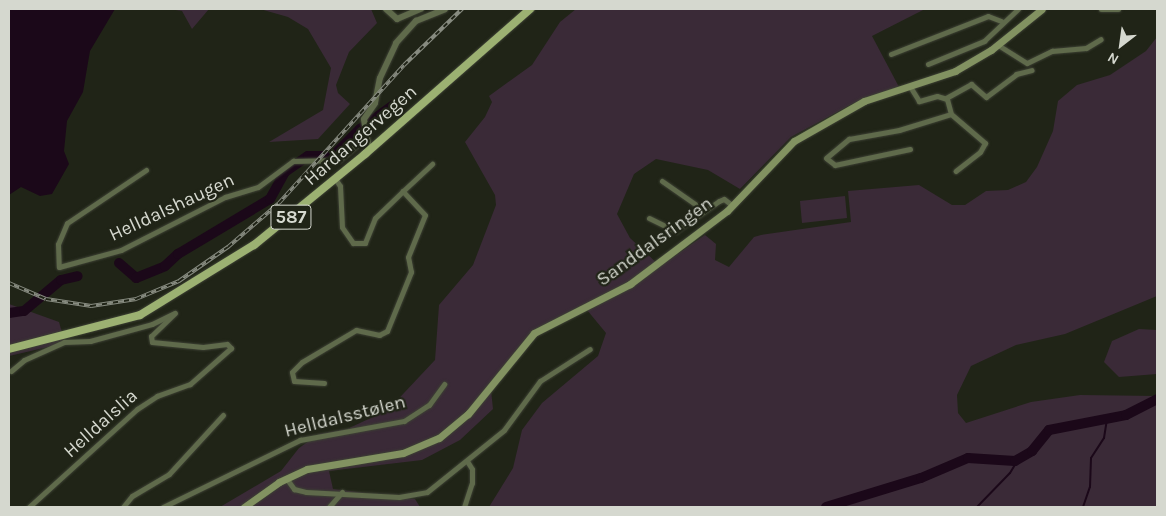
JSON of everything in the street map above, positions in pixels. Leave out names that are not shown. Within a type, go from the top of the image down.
[{"type":"main road","name":"Hardangervegen","points":[[9,350],[132,318],[153,309],[254,246],[336,180],[530,9]]},
{"type":"main road","name":"Sanddalsringen","points":[[244,507],[286,478],[326,463],[402,452],[439,438],[468,414],[534,333],[554,320],[622,290],[733,206],[778,154],[801,136],[859,104],[911,88],[955,71],[998,45],[1042,9]]},
{"type":"street","points":[[386,9],[397,19],[421,9]]},
{"type":"street","points":[[369,150],[364,123],[400,38],[416,21],[445,9]]},
{"type":"street","points":[[928,64],[984,41],[1001,21],[1018,9]]},
{"type":"street","points":[[1101,9],[1118,9]]},
{"type":"street","points":[[891,54],[988,16],[1001,21]]},
{"type":"street","points":[[998,45],[1027,64],[1052,52],[1086,48],[1101,39]]},
{"type":"street","points":[[911,88],[919,101],[946,98],[971,84],[986,97],[1016,74],[1032,70]]},
{"type":"street","points":[[946,98],[951,114],[985,143],[980,152],[956,171]]},
{"type":"street","points":[[910,149],[835,165],[826,158],[849,140],[899,130],[951,114]]},
{"type":"street","points":[[366,134],[377,144]]},
{"type":"street","name":"Helldalshaugen","points":[[146,170],[67,223],[58,244],[59,267],[121,250],[225,197],[258,186],[282,168],[301,160],[339,160],[366,134]]},
{"type":"street","points":[[336,180],[340,186],[342,228],[354,243],[365,242],[375,218],[432,164]]},
{"type":"street","name":"Sanddalsringen","points":[[662,181],[705,211]]},
{"type":"street","points":[[324,383],[294,381],[292,372],[302,362],[356,330],[384,335],[408,281],[411,272],[408,257],[425,215],[403,191]]},
{"type":"street","name":"Sanddalsringen","points":[[649,218],[676,231],[724,199],[733,206]]},
{"type":"street","name":"Helldalslia","points":[[11,371],[24,360],[64,342],[90,341],[134,329],[175,313],[151,336],[152,342],[203,347],[227,344],[231,351],[208,365],[190,384],[156,396],[137,409],[29,507]]},
{"type":"street","points":[[132,318],[134,329]]},
{"type":"street","points":[[286,478],[300,491],[413,496],[436,486],[467,461],[504,430],[540,381],[590,349]]},
{"type":"street","name":"Helldalsstølen","points":[[163,507],[300,440],[404,421],[430,405],[444,384]]},
{"type":"street","points":[[123,507],[132,496],[169,474],[223,415]]},
{"type":"street","points":[[464,507],[472,483],[472,469],[467,461]]},
{"type":"street","points":[[329,507],[342,492]]},
{"type":"shaded area","points":[[9,9],[115,9],[90,51],[83,92],[67,121],[64,151],[69,164],[52,194],[40,196],[21,187],[9,195]]},
{"type":"shaded area","points":[[169,9],[209,9],[192,29],[182,11]]},
{"type":"shaded area","points":[[260,9],[371,9],[377,23],[349,52],[336,85],[338,93],[350,104],[318,139],[269,142],[323,110],[331,68],[308,29],[288,17]]},
{"type":"shaded area","points":[[576,9],[925,9],[872,36],[899,87],[852,104],[791,137],[740,189],[708,170],[656,159],[634,174],[617,214],[630,238],[660,266],[705,235],[716,244],[715,260],[729,267],[754,237],[851,222],[848,191],[919,185],[952,205],[965,205],[986,191],[1008,190],[1026,182],[1037,167],[1053,131],[1058,101],[1077,85],[1110,75],[1146,51],[1157,37],[1157,296],[1065,334],[1016,345],[971,366],[957,395],[958,413],[966,423],[1031,402],[1080,395],[1157,396],[1157,507],[489,507],[513,468],[522,430],[542,403],[598,356],[606,333],[587,310],[532,332],[491,390],[493,409],[460,440],[422,460],[329,471],[333,489],[415,499],[420,507],[220,507],[281,471],[299,448],[319,434],[347,429],[388,410],[435,360],[439,305],[473,265],[496,205],[495,195],[465,142],[485,117],[492,102],[489,96],[532,65],[560,22]]},
{"type":"shaded area","points":[[845,196],[847,218],[802,223],[800,201]]},
{"type":"shaded area","points":[[9,304],[59,322],[65,343],[9,356]]},
{"type":"shaded area","points":[[1139,329],[1157,330],[1157,374],[1119,377],[1104,362],[1112,341]]},
{"type":"waterway","points":[[119,263],[136,278],[165,266],[178,254],[270,199],[285,172],[308,156],[333,156],[360,129],[399,101]]},
{"type":"waterway","points":[[9,313],[24,311],[61,280],[78,276]]},
{"type":"waterway","points":[[826,507],[921,478],[968,458],[1015,461],[1032,451],[1049,430],[1126,415],[1157,399]]},
{"type":"waterway","points":[[1083,507],[1090,487],[1091,458],[1104,438],[1107,419]]},
{"type":"waterway","points":[[977,507],[1010,473],[1019,458]]},
{"type":"railway","points":[[9,283],[46,299],[91,306],[136,299],[179,281],[228,247],[279,203],[404,65],[462,9]]}]
